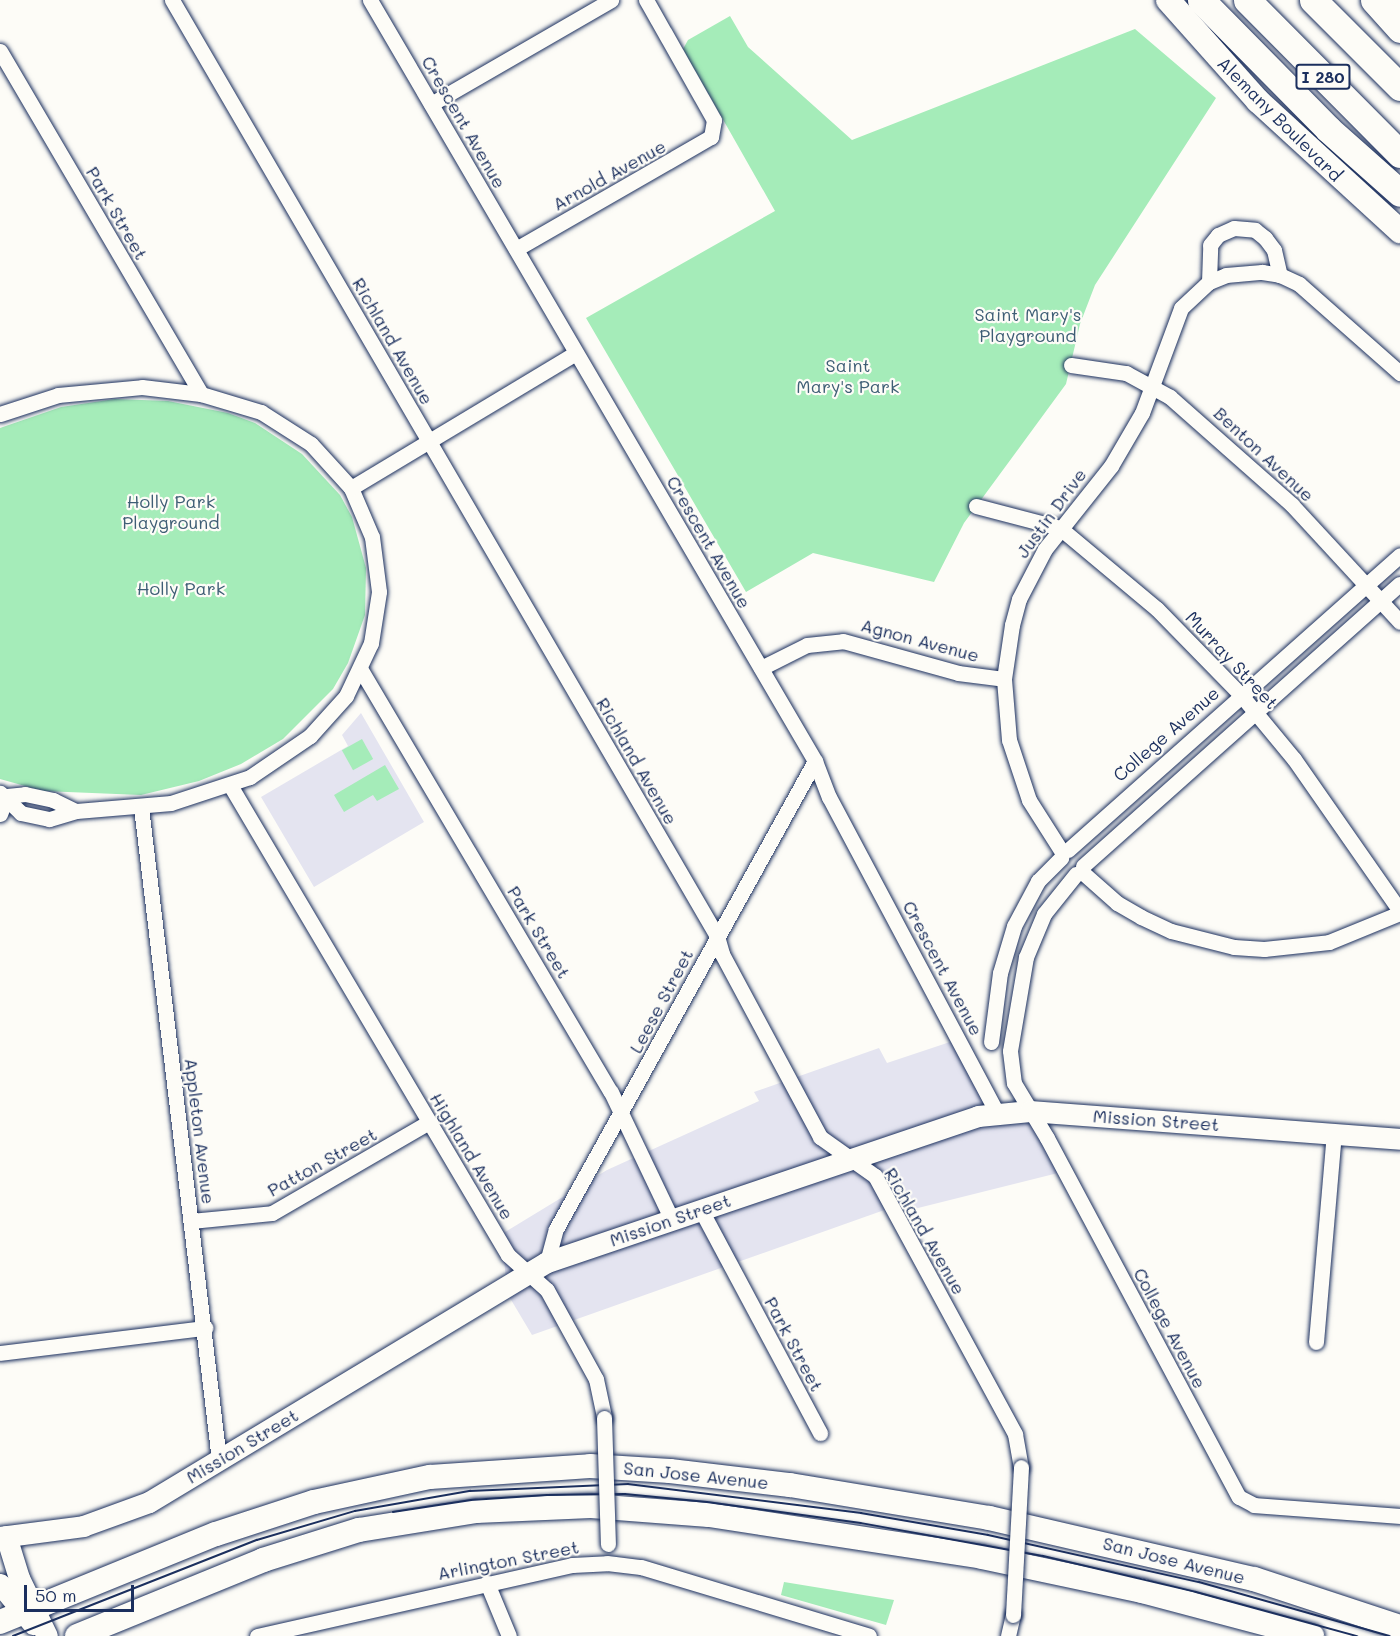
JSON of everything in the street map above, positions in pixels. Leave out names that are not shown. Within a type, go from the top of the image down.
[{"type":"highway","points":[[1201,0],[1328,129],[1400,194]]},
{"type":"highway","name":"I 280","points":[[1247,0],[1400,154]]},
{"type":"highway","name":"I 280","points":[[1313,0],[1400,87]]},
{"type":"highway","points":[[1374,0],[1400,29]]},
{"type":"main road","name":"Alemany Boulevard","points":[[1168,0],[1265,108],[1400,231]]},
{"type":"main road","points":[[1393,0],[1400,6]]},
{"type":"main road","name":"Mission Street","points":[[3,1536],[82,1526],[126,1513],[219,1461],[547,1262],[848,1159],[997,1113],[1030,1111],[1400,1138]]},
{"type":"main road","name":"San Jose Avenue","points":[[0,1622],[216,1534],[341,1495],[471,1472],[590,1466],[779,1484],[989,1518],[1244,1576],[1400,1627]]},
{"type":"main road","name":"San Jose Avenue","points":[[77,1636],[263,1560],[341,1535],[476,1511],[591,1506],[709,1515],[982,1557],[1185,1601],[1312,1636]]},
{"type":"main road","points":[[3,1536],[28,1609]]},
{"type":"main road","points":[[0,1584],[28,1609],[46,1636]]},
{"type":"street","name":"Richland Avenue","points":[[172,0],[717,936],[722,954],[820,1137],[875,1176],[1015,1434],[1021,1467],[1013,1615],[1008,1636]]},
{"type":"street","name":"Crescent Avenue","points":[[370,0],[815,761],[829,797],[997,1113]]},
{"type":"street","points":[[431,104],[611,0]]},
{"type":"street","name":"Arnold Avenue","points":[[516,249],[704,144],[715,129],[710,111],[646,0]]},
{"type":"street","name":"Park Street","points":[[0,51],[201,394]]},
{"type":"street","points":[[1209,282],[1210,245],[1218,235],[1234,228],[1255,230],[1265,238],[1274,250],[1280,276]]},
{"type":"street","name":"Justin Drive","points":[[1400,373],[1299,284],[1280,276],[1243,272],[1209,282],[1181,308],[1155,386],[1127,441],[1060,528],[1019,599],[1004,679],[1004,708],[1017,771],[1029,800],[1063,853],[1065,868],[1080,870],[1117,903],[1171,931],[1234,947],[1264,949],[1329,942],[1400,912]]},
{"type":"street","points":[[351,488],[576,353]]},
{"type":"street","name":"Benton Avenue","points":[[1071,366],[1126,373],[1155,386],[1233,448],[1368,584],[1400,622]]},
{"type":"street","points":[[0,814],[4,794],[25,794],[53,800],[76,811],[141,807],[230,785],[270,765],[310,736],[346,696],[361,670],[377,617],[378,565],[372,537],[351,488],[325,458],[287,427],[261,412],[201,394],[142,387],[105,388],[58,395],[2,409]]},
{"type":"street","name":"Murray Street","points":[[976,506],[1060,528],[1157,609],[1255,712],[1330,807],[1400,912]]},
{"type":"street","name":"College Avenue","points":[[991,1042],[1000,973],[1014,926],[1038,881],[1063,853],[1400,555]]},
{"type":"street","name":"College Avenue","points":[[1400,584],[1080,870],[1056,895],[1035,934],[1021,980],[1009,1069],[1239,1497],[1254,1505],[1400,1516]]},
{"type":"street","name":"Agnon Avenue","points":[[761,668],[807,645],[843,641],[958,673],[1004,679]]},
{"type":"street","name":"Park Street","points":[[361,670],[622,1116],[672,1220]]},
{"type":"street","name":"Leese Street","points":[[547,1262],[556,1229],[622,1116],[717,936],[815,761]]},
{"type":"street","name":"Highland Avenue","points":[[230,785],[508,1255],[547,1290],[596,1379],[604,1418],[607,1563]]},
{"type":"street","name":"Appleton Avenue","points":[[141,807],[219,1461]]},
{"type":"street","points":[[967,1055],[1015,1028]]},
{"type":"street","name":"Patton Street","points":[[192,1221],[272,1213],[429,1122]]},
{"type":"street","points":[[1316,1341],[1334,1134]]},
{"type":"street","name":"Park Street","points":[[701,1210],[820,1433]]},
{"type":"street","points":[[0,1353],[204,1328]]},
{"type":"street","name":"Arlington Street","points":[[257,1636],[290,1632],[487,1583],[572,1565],[607,1563],[641,1567],[869,1636]]},
{"type":"street","points":[[487,1583],[508,1636]]},
{"type":"shaded area","points":[[361,713],[424,822],[314,887],[261,797],[348,746],[342,735]]},
{"type":"shaded area","points":[[956,1040],[993,1110],[1027,1109],[1062,1172],[894,1214],[890,1208],[532,1335],[507,1293],[502,1234],[607,1170],[759,1101],[754,1092],[879,1048],[887,1063]]},
{"type":"green space","name":"Saint Mary's Park","points":[[730,16],[748,47],[852,140],[1135,29],[1216,98],[1095,285],[1080,324],[1066,384],[964,523],[934,582],[813,553],[746,592],[586,318],[775,211],[683,49],[688,40]]},
{"type":"green space","name":"Holly Park","points":[[115,399],[168,401],[228,413],[255,423],[302,454],[340,495],[352,517],[366,568],[365,615],[348,663],[333,689],[283,739],[241,764],[199,781],[141,795],[43,791],[0,779],[0,428],[61,407]]},
{"type":"green space","points":[[362,739],[373,759],[353,770],[342,750]]},
{"type":"green space","points":[[385,765],[399,789],[377,801],[373,795],[344,812],[334,795]]},
{"type":"green space","points":[[784,1582],[894,1600],[886,1625],[781,1595]]},
{"type":"tram line","points":[[13,1636],[257,1540],[355,1511],[470,1491],[628,1484],[861,1513],[988,1535],[1199,1582],[1390,1636]]},
{"type":"tram line","points":[[393,1512],[471,1500],[547,1495],[625,1494],[707,1502],[861,1523],[1043,1556],[1196,1592],[1357,1636]]},
{"type":"park label","name":"Saint Mary's Playground","points":[[1028,325]]},
{"type":"park label","name":"Holly Park Playground","points":[[171,512]]}]
